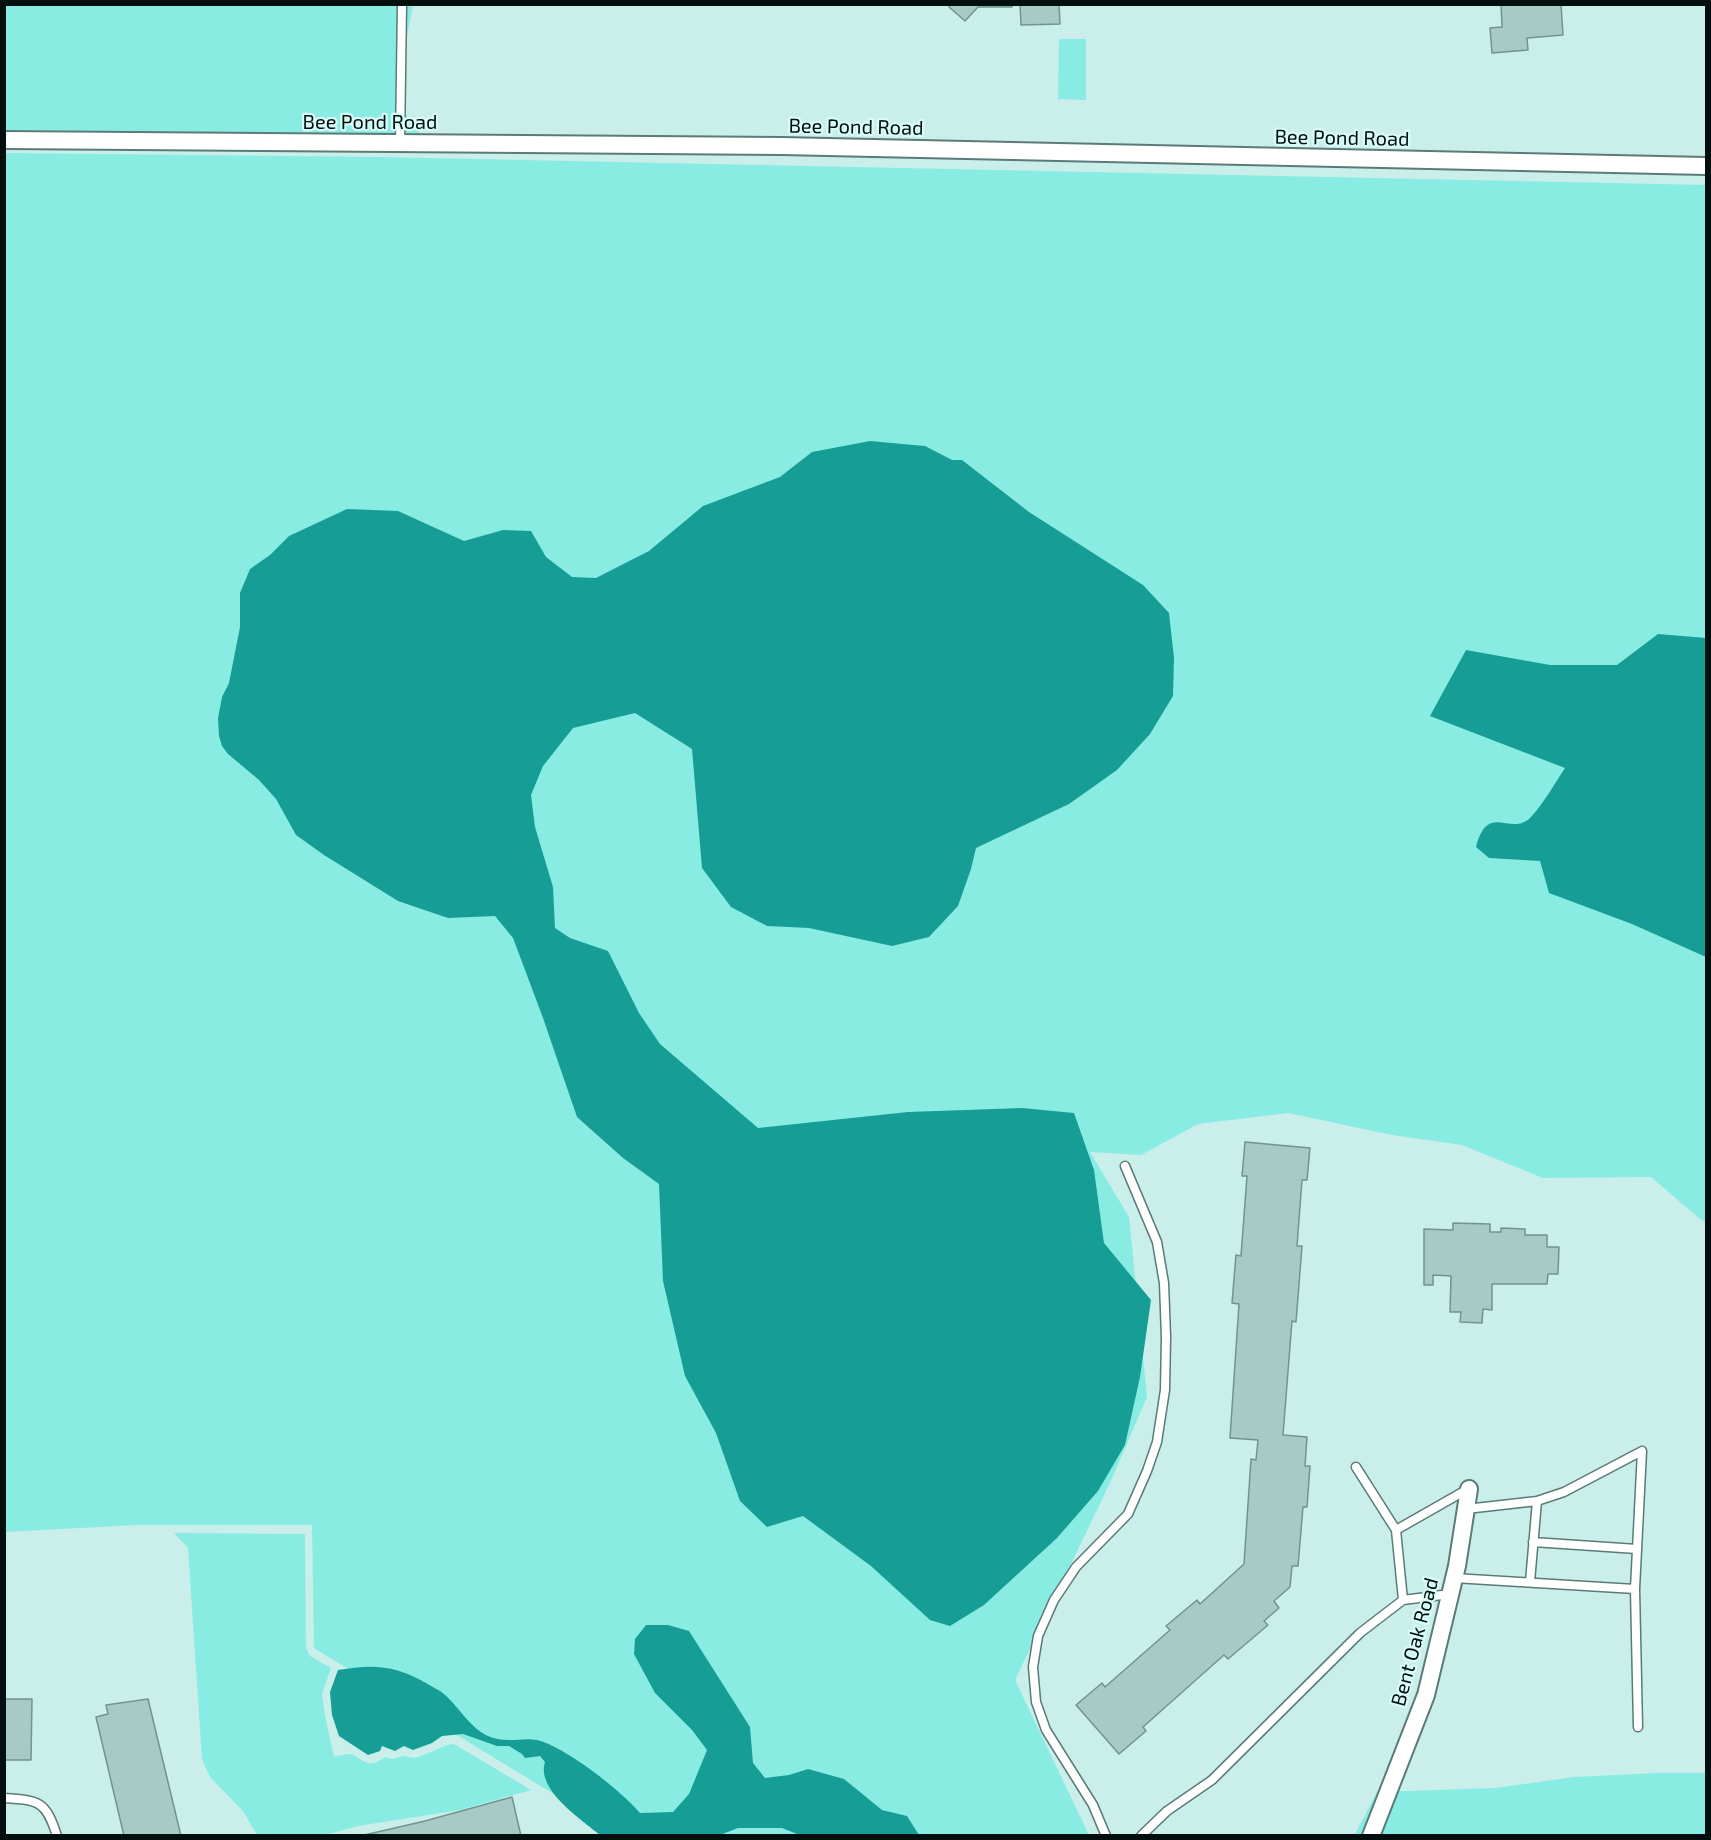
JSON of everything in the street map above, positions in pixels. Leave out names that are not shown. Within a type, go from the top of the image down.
[{"type":"street","name":"Bee Pond Road","points":[[4,140],[781,146],[1707,166]]},
{"type":"street","name":"Bent Oak Road","points":[[1371,1836],[1426,1695],[1452,1586],[1468,1489]]},
{"type":"lane","points":[[400,143],[402,4]]},
{"type":"lane","points":[[1106,1836],[1093,1805],[1046,1730],[1036,1702],[1033,1667],[1038,1636],[1054,1600],[1076,1567],[1128,1514],[1157,1442],[1165,1390],[1164,1283],[1157,1242],[1125,1166]]},
{"type":"lane","points":[[1466,1509],[1537,1501],[1564,1492],[1642,1451],[1635,1589],[1638,1727]]},
{"type":"lane","points":[[1356,1467],[1396,1530],[1403,1600]]},
{"type":"lane","points":[[1396,1530],[1468,1489]]},
{"type":"lane","points":[[1530,1582],[1537,1501]]},
{"type":"lane","points":[[1533,1542],[1637,1549]]},
{"type":"lane","points":[[1141,1836],[1167,1811],[1212,1780],[1360,1633],[1403,1600],[1452,1586],[1530,1582],[1635,1589]]},
{"type":"lane","points":[[4,1798],[29,1800],[43,1806],[50,1815],[57,1836]]},
{"type":"shaded area","points":[[5,5],[413,5],[395,98],[417,131],[422,134],[5,130]]},
{"type":"shaded area","points":[[1059,39],[1086,39],[1086,100],[1058,99]]},
{"type":"shaded area","points":[[5,153],[381,157],[1706,185],[1706,1222],[1651,1177],[1543,1178],[1462,1145],[1392,1135],[1288,1113],[1198,1124],[1141,1155],[1090,1152],[1129,1217],[1147,1397],[1110,1483],[1015,1680],[1089,1835],[621,1835],[314,1648],[312,1525],[136,1525],[5,1532]]},
{"type":"shaded area","points":[[870,441],[925,446],[952,460],[962,460],[1029,512],[1143,585],[1169,613],[1174,658],[1173,696],[1150,734],[1117,770],[1069,804],[976,848],[958,906],[929,937],[892,946],[809,928],[767,926],[731,907],[702,868],[692,749],[635,713],[573,728],[543,766],[531,795],[535,827],[553,887],[555,928],[570,938],[608,951],[639,1013],[660,1044],[758,1128],[908,1112],[1022,1108],[1074,1113],[1094,1170],[1104,1243],[1151,1300],[1140,1377],[1125,1445],[1098,1491],[1057,1538],[984,1605],[950,1626],[930,1620],[871,1566],[803,1516],[767,1527],[740,1501],[716,1433],[685,1376],[663,1281],[659,1184],[623,1158],[577,1117],[513,938],[495,916],[448,918],[398,901],[324,855],[296,835],[276,799],[259,780],[228,754],[219,736],[218,718],[222,697],[229,683],[240,627],[240,593],[250,569],[270,555],[289,536],[347,509],[398,511],[464,541],[503,530],[531,531],[546,557],[572,577],[596,578],[649,551],[703,506],[780,477],[812,452]]},
{"type":"shaded area","points":[[1658,634],[1706,638],[1706,957],[1632,924],[1549,893],[1540,861],[1489,858],[1476,847],[1481,833],[1487,826],[1500,822],[1522,823],[1530,818],[1565,768],[1430,716],[1466,650],[1550,665],[1617,665]]},
{"type":"shaded area","points":[[174,1533],[305,1534],[306,1648],[310,1656],[331,1668],[322,1694],[334,1757],[349,1754],[365,1762],[373,1763],[385,1757],[416,1758],[454,1744],[531,1790],[460,1810],[358,1826],[325,1835],[257,1835],[243,1811],[210,1777],[202,1759],[188,1548]]},
{"type":"shaded area","points":[[646,1625],[668,1625],[689,1631],[750,1727],[753,1763],[765,1778],[789,1775],[808,1769],[844,1779],[882,1810],[907,1816],[919,1835],[802,1836],[782,1828],[738,1828],[720,1835],[600,1835],[553,1793],[544,1773],[545,1762],[540,1756],[525,1758],[509,1746],[497,1746],[463,1734],[442,1736],[432,1743],[413,1750],[404,1746],[395,1751],[382,1746],[380,1751],[368,1755],[339,1736],[332,1715],[330,1692],[338,1670],[362,1667],[394,1669],[415,1677],[441,1692],[475,1728],[488,1736],[501,1740],[531,1739],[548,1744],[592,1770],[640,1813],[673,1812],[689,1794],[707,1750],[692,1730],[655,1693],[634,1654],[635,1639]]},
{"type":"shaded area","points":[[1706,1773],[1706,1835],[1354,1836],[1377,1792],[1496,1788],[1574,1777]]},
{"type":"building","points":[[950,4],[1012,4],[1012,7],[978,7],[965,21],[949,7]]},
{"type":"building","points":[[1020,4],[1059,4],[1060,24],[1021,25]]},
{"type":"building","points":[[1501,4],[1561,4],[1563,35],[1527,38],[1528,50],[1492,53],[1490,28],[1502,27]]},
{"type":"building","points":[[1245,1142],[1310,1148],[1307,1180],[1302,1180],[1297,1246],[1302,1246],[1296,1322],[1292,1321],[1283,1435],[1307,1437],[1305,1466],[1310,1466],[1307,1507],[1303,1507],[1298,1566],[1292,1566],[1290,1587],[1274,1601],[1279,1608],[1264,1621],[1268,1625],[1228,1659],[1224,1655],[1143,1727],[1146,1731],[1119,1754],[1076,1705],[1102,1683],[1105,1687],[1170,1630],[1166,1626],[1197,1600],[1200,1604],[1244,1564],[1251,1459],[1256,1460],[1258,1440],[1230,1438],[1239,1304],[1232,1303],[1236,1255],[1241,1256],[1247,1176],[1242,1176]]},
{"type":"building","points":[[1453,1223],[1490,1224],[1490,1232],[1501,1232],[1501,1228],[1525,1229],[1525,1235],[1547,1235],[1547,1247],[1559,1247],[1558,1274],[1548,1274],[1547,1284],[1492,1284],[1492,1310],[1483,1309],[1482,1323],[1460,1322],[1461,1312],[1450,1312],[1451,1276],[1433,1275],[1433,1285],[1424,1285],[1424,1229],[1453,1230]]},
{"type":"building","points":[[4,1699],[32,1699],[31,1760],[4,1760]]},
{"type":"building","points":[[148,1699],[181,1836],[124,1836],[96,1717],[108,1714],[106,1705]]},
{"type":"building","points":[[512,1797],[521,1836],[360,1836],[425,1821]]}]
